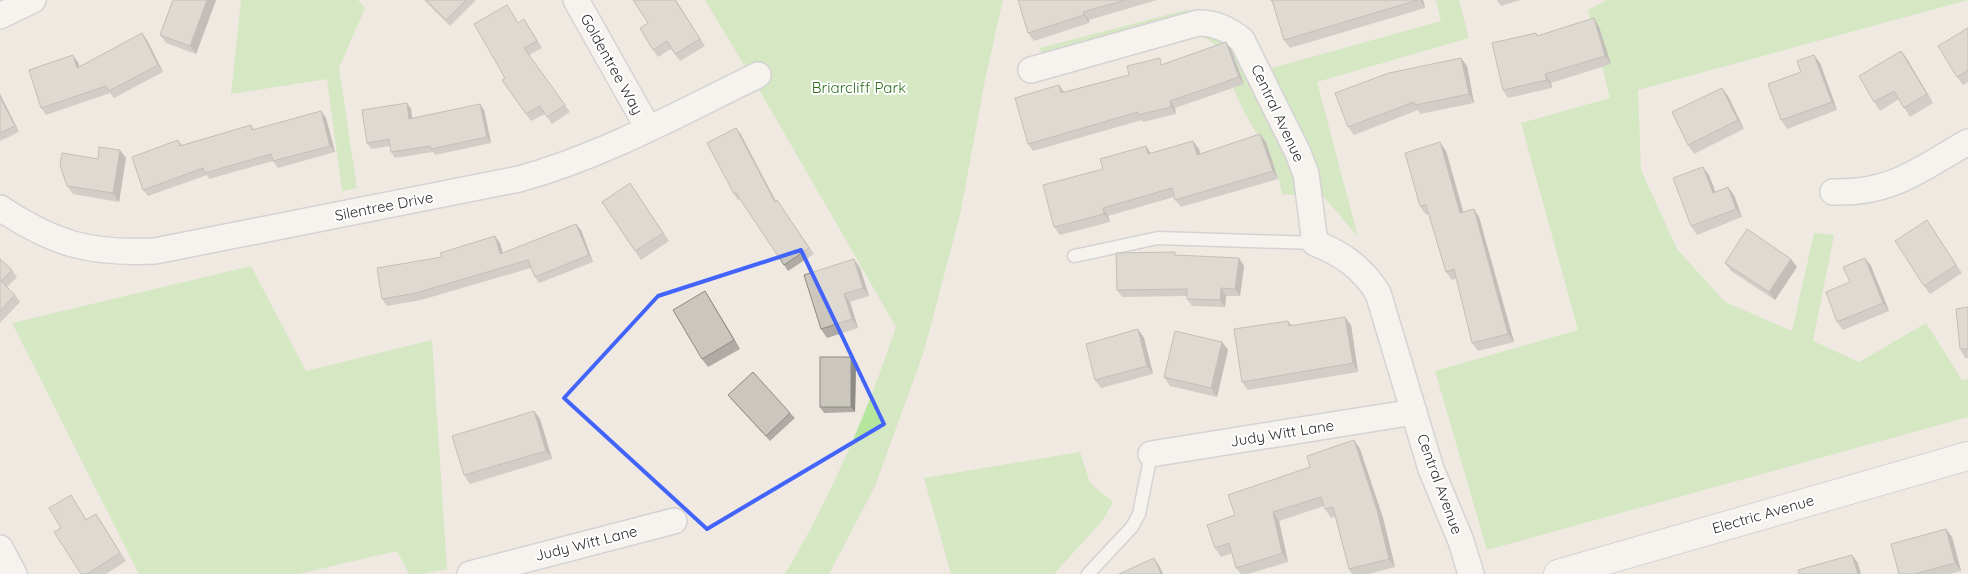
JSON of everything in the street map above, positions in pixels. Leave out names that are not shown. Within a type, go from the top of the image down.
[{"type":"street","points":[[0,16],[33,0]]},
{"type":"street","name":"Goldentree Way","points":[[576,0],[648,128]]},
{"type":"street","name":"Central Avenue","points":[[1031,70],[1198,23],[1210,23],[1229,29],[1248,48],[1298,153],[1306,174],[1315,243],[1350,260],[1367,276],[1378,294],[1431,469],[1461,541],[1471,574]]},
{"type":"street","name":"Silentree Drive","points":[[0,208],[29,227],[59,241],[89,249],[120,253],[156,251],[519,179],[584,158],[758,75]]},
{"type":"street","points":[[1833,192],[1858,193],[1881,188],[1904,179],[1968,142]]},
{"type":"street","name":"Judy Witt Lane","points":[[1151,454],[1414,412]]},
{"type":"street","name":"Electric Avenue","points":[[1558,574],[1968,456]]},
{"type":"street","name":"Judy Witt Lane","points":[[470,574],[674,521]]},
{"type":"street","points":[[0,548],[14,574]]},
{"type":"lane","points":[[1074,256],[1158,238],[1315,243]]},
{"type":"lane","points":[[1088,574],[1132,527],[1139,514],[1151,454]]},
{"type":"highlighted area","points":[[801,250],[884,424],[707,529],[564,398],[658,296]]},
{"type":"green space","points":[[241,0],[358,0],[365,8],[339,68],[357,188],[342,191],[327,79],[231,94]]},
{"type":"green space","name":"Briarcliff Park","points":[[705,0],[1003,0],[985,80],[960,215],[924,351],[875,486],[829,574],[785,574],[833,484],[861,422],[896,327]]},
{"type":"green space","points":[[1436,0],[1459,0],[1469,38],[1317,82],[1358,237],[1324,197],[1282,194],[1275,168],[1238,99],[1223,57],[1216,46],[1209,40],[1196,34],[1045,71],[1040,48],[1186,10],[1205,12],[1254,73],[1441,21]]},
{"type":"green space","points":[[1607,0],[1968,0],[1638,90],[1641,170],[1677,249],[1725,302],[1792,331],[1814,233],[1834,235],[1813,341],[1859,362],[1926,323],[1962,380],[1968,379],[1968,417],[1487,550],[1435,371],[1578,330],[1521,123],[1610,98],[1588,10]]},
{"type":"green space","points":[[251,266],[306,371],[432,340],[447,569],[422,574],[409,574],[397,551],[298,574],[139,574],[12,323]]},
{"type":"green space","points":[[1080,452],[1090,483],[1113,502],[1103,520],[1054,574],[951,574],[924,478]]},
{"type":"building","points":[[173,0],[207,0],[190,46],[160,35]]},
{"type":"building","points":[[426,0],[466,0],[446,20]]},
{"type":"building","points":[[633,0],[675,0],[700,39],[675,54],[667,41],[653,50],[640,28],[648,23]]},
{"type":"building","points":[[1018,0],[1126,0],[1083,12],[1084,15],[1028,33]]},
{"type":"building","points":[[1272,0],[1418,0],[1284,40]]},
{"type":"building","points":[[507,5],[518,23],[524,19],[537,41],[524,48],[565,105],[547,117],[540,106],[526,114],[502,80],[505,78],[474,24]]},
{"type":"building","points":[[1594,18],[1605,56],[1545,74],[1547,80],[1503,90],[1492,43],[1536,33],[1537,36]]},
{"type":"building","points":[[1968,28],[1968,70],[1957,77],[1938,46]]},
{"type":"building","points":[[142,33],[158,65],[109,91],[106,86],[41,108],[29,70],[73,55],[77,68]]},
{"type":"building","points":[[1226,42],[1239,77],[1170,101],[1171,107],[1138,115],[1138,112],[1028,144],[1015,98],[1059,85],[1061,93],[1129,75],[1127,66],[1160,58],[1161,65]]},
{"type":"building","points":[[1901,51],[1927,94],[1904,108],[1894,91],[1874,102],[1859,76]]},
{"type":"building","points":[[1814,55],[1832,102],[1781,120],[1768,84],[1801,72],[1797,61]]},
{"type":"building","points":[[1461,58],[1469,94],[1415,105],[1414,102],[1348,127],[1335,93],[1389,73]]},
{"type":"building","points":[[1722,88],[1738,120],[1688,145],[1672,112]]},
{"type":"building","points":[[0,97],[15,126],[0,133]]},
{"type":"building","points":[[407,103],[409,119],[480,104],[487,137],[431,149],[430,146],[391,152],[389,139],[367,143],[362,110]]},
{"type":"building","points":[[321,111],[330,146],[273,161],[271,154],[205,173],[203,168],[143,190],[132,157],[178,140],[180,146],[251,125],[252,130]]},
{"type":"building","points":[[736,128],[775,202],[777,200],[809,248],[784,265],[736,193],[734,194],[707,143]]},
{"type":"building","points":[[1260,134],[1273,171],[1175,200],[1172,188],[1103,208],[1104,214],[1054,227],[1043,185],[1103,169],[1100,159],[1146,146],[1148,154],[1193,141],[1197,155]]},
{"type":"building","points":[[1440,142],[1460,213],[1474,209],[1508,334],[1472,343],[1454,269],[1446,272],[1426,205],[1420,206],[1405,153]]},
{"type":"building","points":[[99,147],[120,150],[113,193],[67,186],[60,165],[62,153],[98,159]]},
{"type":"building","points":[[1703,167],[1713,193],[1728,187],[1736,209],[1691,226],[1673,178]]},
{"type":"building","points":[[630,183],[663,233],[635,251],[602,202]]},
{"type":"building","points":[[1927,220],[1956,265],[1924,286],[1895,241]]},
{"type":"building","points":[[576,224],[589,255],[535,277],[528,260],[416,293],[382,299],[377,268],[442,257],[440,253],[495,236],[500,254]]},
{"type":"building","points":[[1747,229],[1791,259],[1769,292],[1725,263]]},
{"type":"building","points":[[1175,252],[1175,255],[1239,258],[1235,289],[1221,288],[1220,300],[1187,299],[1187,289],[1117,290],[1116,253]]},
{"type":"building","points":[[1865,258],[1883,303],[1837,322],[1826,292],[1850,282],[1843,267]]},
{"type":"building","points":[[0,259],[12,270],[1,281],[15,295],[0,311]]},
{"type":"building","points":[[854,259],[863,288],[844,294],[852,319],[821,329],[804,275]]},
{"type":"building","points":[[705,291],[734,340],[702,359],[673,310]]},
{"type":"building","points":[[1968,307],[1968,349],[1960,349],[1956,309]]},
{"type":"building","points":[[1345,317],[1353,363],[1242,382],[1234,329],[1288,321],[1289,326]]},
{"type":"building","points":[[1138,329],[1147,366],[1095,380],[1086,344]]},
{"type":"building","points":[[1175,331],[1222,342],[1211,388],[1164,377]]},
{"type":"building","points":[[820,357],[851,357],[851,407],[820,407]]},
{"type":"building","points":[[753,372],[790,413],[766,436],[728,395]]},
{"type":"building","points":[[534,411],[546,451],[464,475],[452,436]]},
{"type":"building","points":[[1354,440],[1377,510],[1389,559],[1349,569],[1333,507],[1325,509],[1321,497],[1273,512],[1282,553],[1236,568],[1229,543],[1215,548],[1207,525],[1235,515],[1228,495],[1310,467],[1307,456]]},
{"type":"building","points":[[71,495],[86,520],[96,514],[120,553],[87,574],[81,574],[54,532],[61,528],[49,508]]},
{"type":"building","points":[[1946,529],[1955,563],[1914,574],[1899,574],[1891,544]]},
{"type":"building","points":[[1852,555],[1858,574],[1799,574],[1798,570]]},
{"type":"building","points":[[1154,558],[1161,574],[1119,574]]}]
